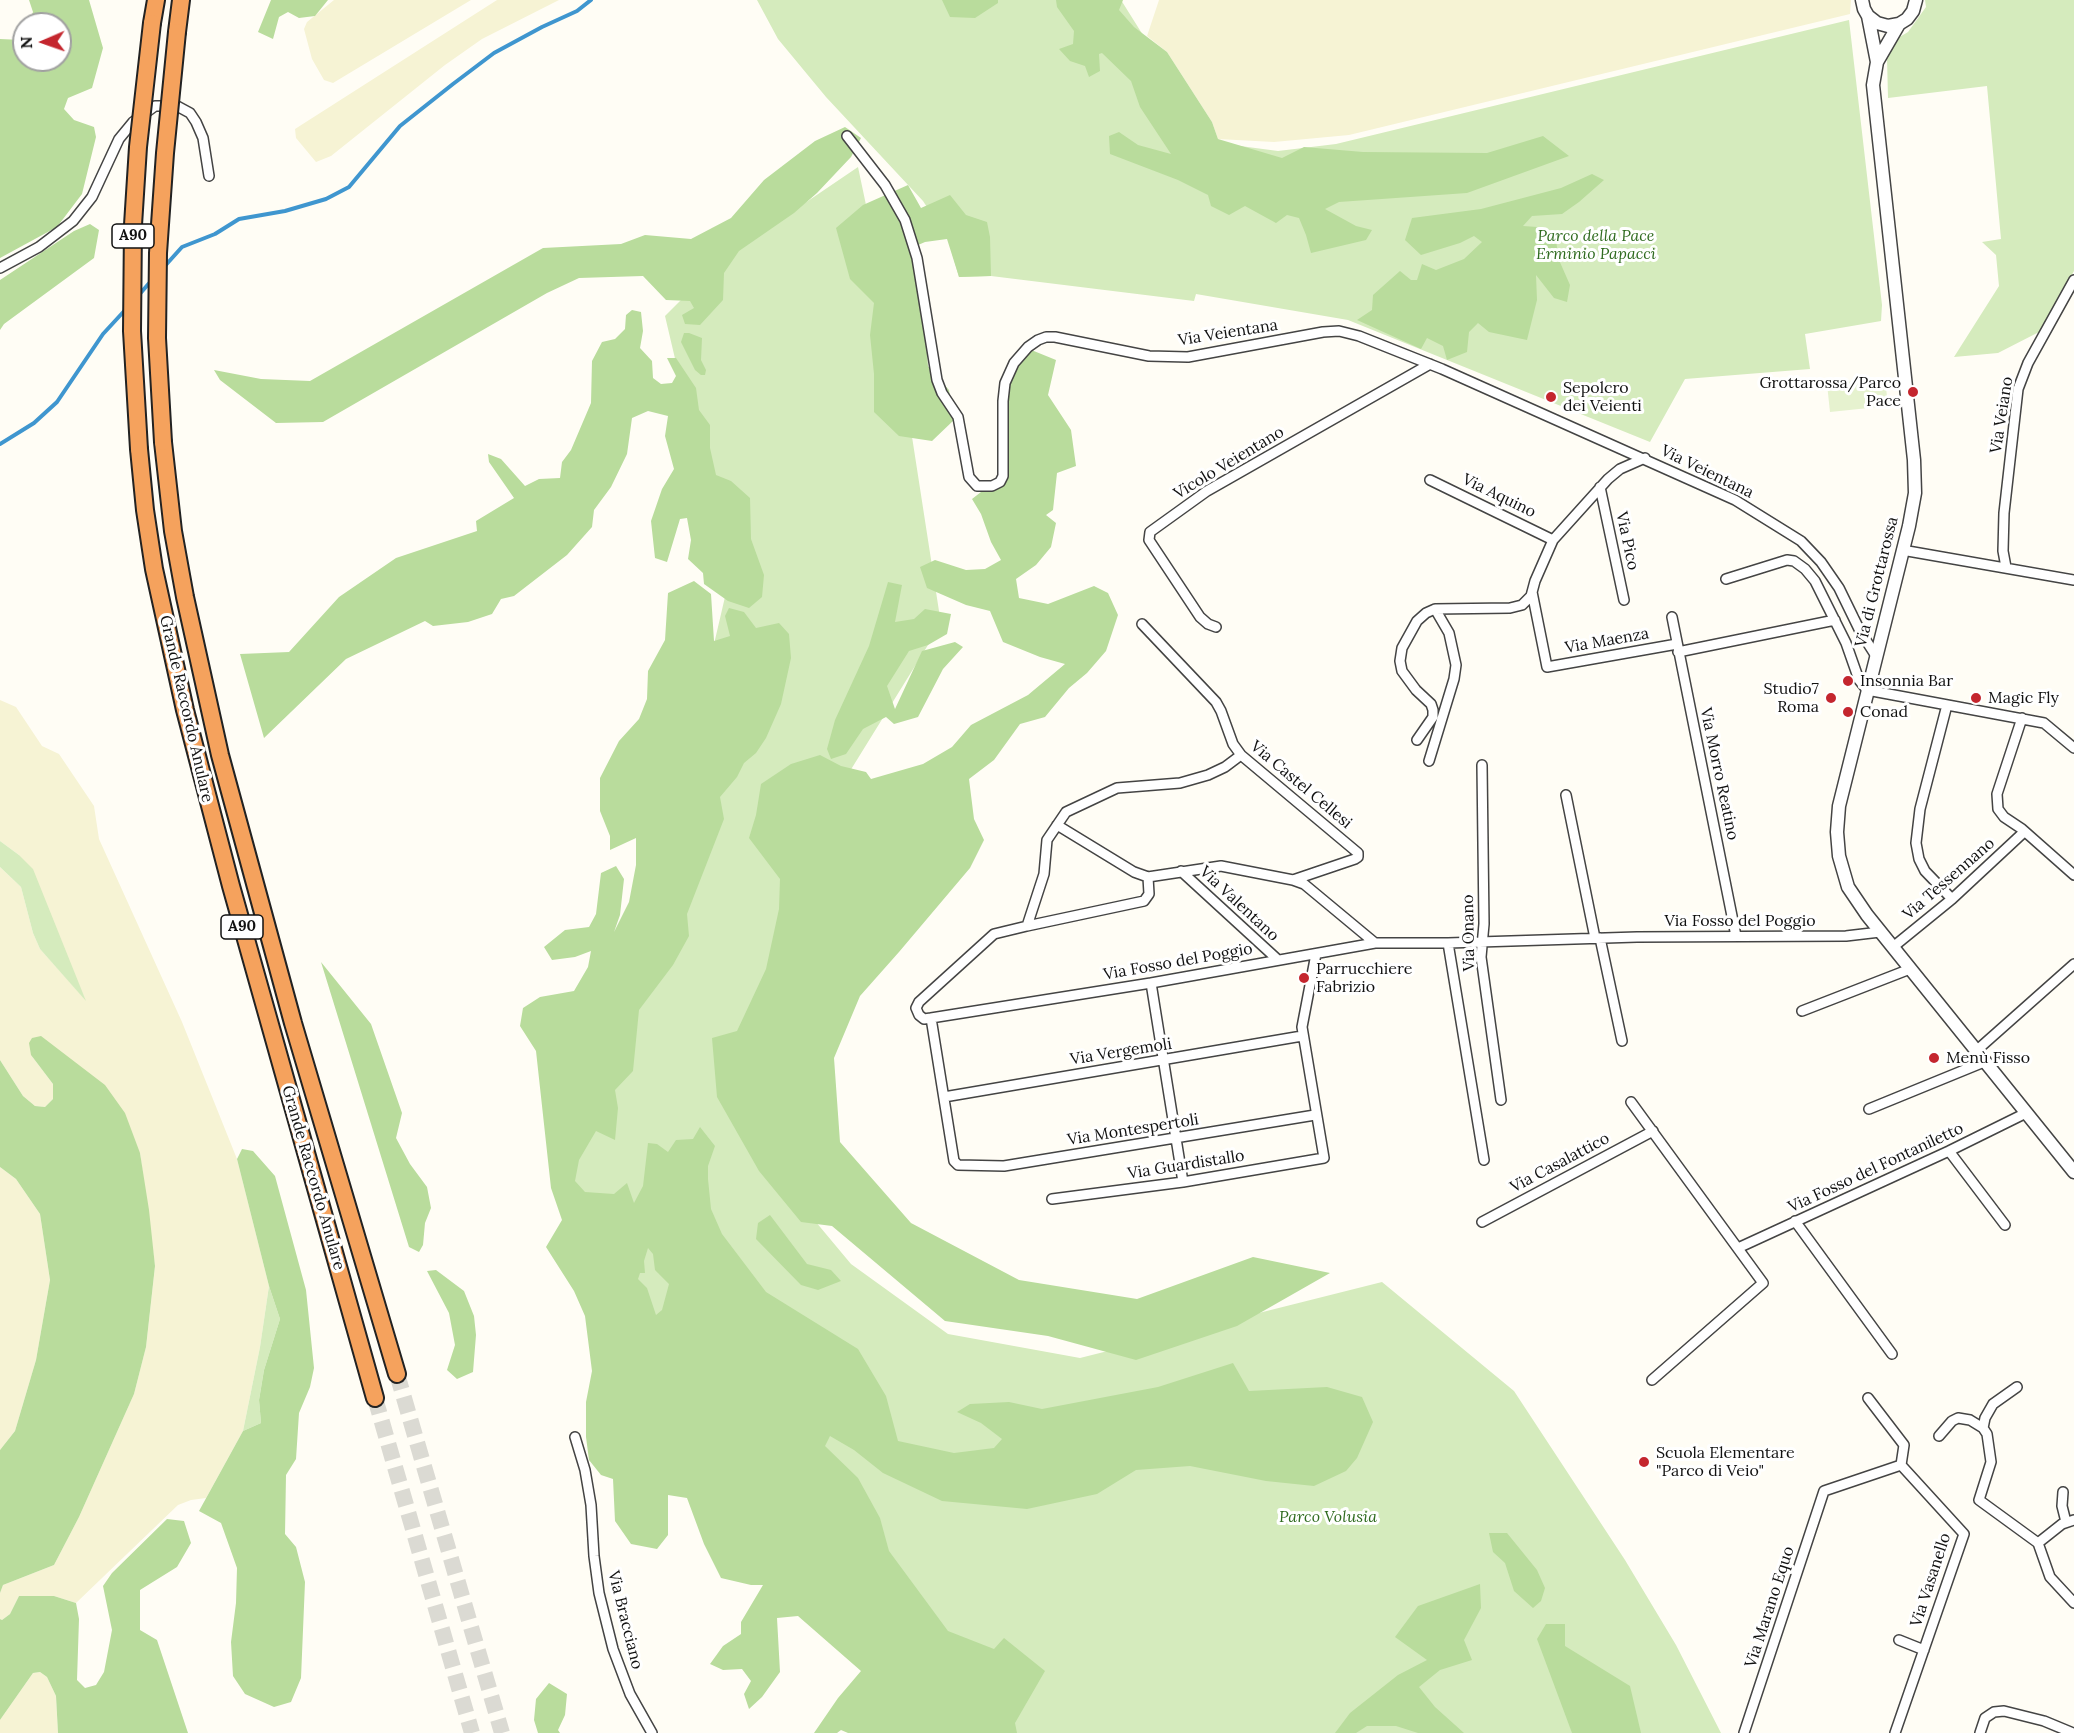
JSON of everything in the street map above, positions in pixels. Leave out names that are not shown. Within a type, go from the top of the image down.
[{"type":"highway","name":"Grande Raccordo Anulare","points":[[156,0],[138,147],[132,251],[133,361],[139,449],[154,569],[184,710],[237,909],[375,1398]]},
{"type":"highway","name":"Grande Raccordo Anulare","points":[[182,0],[167,123],[158,244],[157,338],[163,442],[170,510],[183,586],[220,755],[293,1023],[397,1374]]},
{"type":"street","name":"Via di Grottarossa","points":[[1862,0],[1868,16],[1878,62]]},
{"type":"street","name":"Via di Grottarossa","points":[[1916,1],[1910,16],[1899,24],[1878,62],[1873,85],[1916,474],[1914,503],[1839,806],[1837,839],[1840,864],[1848,887],[1880,932],[2074,1172]]},
{"type":"street","points":[[1868,16],[1882,25],[1899,24]]},
{"type":"street","points":[[0,268],[39,247],[73,221],[92,197],[119,139],[133,122],[155,106],[177,106],[190,113],[203,138],[209,176]]},
{"type":"street","name":"Via Veientana","points":[[847,136],[885,185],[905,220],[917,258],[937,380],[942,393],[958,417],[969,477],[977,486],[992,486],[1000,482],[1003,476],[1003,401],[1007,376],[1023,351],[1046,337],[1149,356],[1175,357],[1200,356],[1323,332],[1339,331],[1359,336],[1430,364],[1735,500],[1801,541],[1821,562],[1839,588],[1860,631],[1876,656]]},
{"type":"street","name":"Via Veiano","points":[[2006,567],[2003,550],[2004,513],[2018,389],[2028,363],[2074,280]]},
{"type":"street","name":"Vicolo Veientano","points":[[1216,627],[1200,617],[1149,540],[1150,532],[1207,491],[1430,364]]},
{"type":"street","points":[[1417,740],[1431,720],[1433,710],[1429,701],[1416,690],[1402,671],[1400,657],[1402,648],[1414,624],[1435,609],[1515,608],[1526,602],[1554,540],[1600,488],[1620,470],[1645,458]]},
{"type":"street","name":"Via Aquino","points":[[1430,480],[1554,540]]},
{"type":"street","name":"Via Pico","points":[[1600,488],[1624,600]]},
{"type":"street","points":[[1902,550],[2074,580]]},
{"type":"street","points":[[1726,579],[1787,560],[1794,561],[1815,581],[1846,644],[1859,680],[1867,690],[2047,724],[2074,748]]},
{"type":"street","name":"Via Maenza","points":[[1532,592],[1547,668],[1677,648]]},
{"type":"street","points":[[1429,761],[1456,665],[1449,633],[1435,609]]},
{"type":"street","name":"Via Morro Reatino","points":[[1672,617],[1736,936]]},
{"type":"street","points":[[1677,648],[1834,620]]},
{"type":"street","name":"Via Castel Cellesi","points":[[1142,624],[1216,702],[1233,744],[1241,755],[1358,853],[1355,859],[1293,879]]},
{"type":"street","points":[[1947,705],[1920,809],[1916,843],[1919,859],[1925,871],[1952,898]]},
{"type":"street","points":[[2022,718],[1996,801],[2001,813],[2074,875]]},
{"type":"street","points":[[1027,926],[1044,874],[1047,840],[1070,810],[1114,789],[1186,781],[1219,770],[1241,755]]},
{"type":"street","name":"Via Onano","points":[[1482,765],[1484,924],[1481,957],[1501,1100]]},
{"type":"street","points":[[1566,795],[1622,1041]]},
{"type":"street","points":[[1057,825],[1134,872],[1148,877],[1221,866],[1293,879],[1312,889],[1375,943]]},
{"type":"street","name":"Via Tessennano","points":[[1893,947],[1952,898],[2024,832]]},
{"type":"street","name":"Via Valentano","points":[[1181,871],[1277,959]]},
{"type":"street","points":[[944,1097],[931,1018],[922,1018],[916,1011],[920,1002],[994,934],[1144,901],[1149,894],[1148,877]]},
{"type":"street","name":"Via Fosso del Poggio","points":[[931,1018],[1151,983],[1375,943],[1846,936],[1880,932]]},
{"type":"street","points":[[1448,943],[1484,1160]]},
{"type":"street","points":[[1315,1115],[1302,1027],[1316,954]]},
{"type":"street","points":[[1976,1051],[2074,964]]},
{"type":"street","points":[[1802,1011],[1910,969]]},
{"type":"street","points":[[1151,983],[1183,1182]]},
{"type":"street","name":"Via Vergemoli","points":[[944,1097],[1302,1036]]},
{"type":"street","points":[[1869,1109],[1984,1062]]},
{"type":"street","name":"Via Montespertoli","points":[[944,1097],[955,1164],[989,1167],[1315,1115]]},
{"type":"street","points":[[1631,1102],[1763,1283],[1652,1380]]},
{"type":"street","name":"Via Fosso del Fontaniletto","points":[[1738,1248],[2026,1113]]},
{"type":"street","name":"Via Guardistallo","points":[[1052,1199],[1183,1182],[1324,1158],[1315,1115]]},
{"type":"street","name":"Via Casalattico","points":[[1482,1222],[1653,1131]]},
{"type":"street","points":[[1949,1151],[2005,1225]]},
{"type":"street","points":[[1795,1221],[1892,1354]]},
{"type":"street","points":[[2017,1387],[1993,1404],[1985,1418],[1991,1462],[1978,1500],[2038,1543],[2050,1577],[2074,1603]]},
{"type":"street","points":[[1868,1398],[1904,1445],[1901,1465]]},
{"type":"street","points":[[1939,1436],[1952,1421],[1958,1418],[1970,1420],[1985,1431]]},
{"type":"street","name":"Via Bracciano","points":[[575,1437],[585,1470],[591,1505],[599,1593],[613,1648],[630,1694],[652,1733]]},
{"type":"street","name":"Via Marano Equo","points":[[1744,1733],[1824,1491],[1901,1465]]},
{"type":"street","name":"Via Vasanello","points":[[1894,1733],[1964,1534],[1901,1465]]},
{"type":"street","points":[[2038,1543],[2070,1521],[2062,1506],[2063,1492]]},
{"type":"street","points":[[1899,1640],[1924,1650]]},
{"type":"street","points":[[1980,1733],[1985,1718],[1994,1712],[2004,1711],[2044,1721],[2073,1733]]},
{"type":"shaded area","points":[[334,0],[471,0],[333,83],[324,80],[312,59],[304,29],[307,22]]},
{"type":"shaded area","points":[[497,0],[559,0],[482,39],[445,65],[331,156],[316,162],[296,138],[295,129]]},
{"type":"shaded area","points":[[1159,0],[1851,0],[1850,14],[1349,135],[1274,142],[1218,139],[1212,122],[1167,52],[1147,36]]},
{"type":"shaded area","points":[[0,700],[16,707],[42,746],[59,754],[94,806],[99,839],[182,1022],[237,1159],[269,1286],[260,1347],[243,1431],[206,1498],[178,1505],[76,1603],[54,1596],[19,1596],[10,1614],[2,1620],[0,1619],[0,1593],[3,1585],[54,1565],[79,1517],[134,1394],[146,1347],[155,1266],[140,1153],[31,1055],[53,1084],[53,1099],[45,1107],[35,1106],[23,1096],[0,1060],[0,867],[21,887],[33,933],[40,949],[85,999],[19,855],[0,841]]},
{"type":"shaded area","points":[[0,1167],[16,1179],[40,1214],[50,1280],[36,1360],[15,1431],[0,1450]]},
{"type":"shaded area","points":[[40,1672],[47,1677],[56,1696],[58,1733],[0,1733],[0,1720],[33,1673]]},
{"type":"green space","points":[[29,0],[89,0],[103,48],[92,88],[68,98],[64,109],[74,120],[94,127],[96,137],[82,194],[57,227],[0,258],[0,39],[12,40],[12,72],[72,72],[72,12],[33,12]]},
{"type":"green space","points":[[271,0],[328,0],[315,16],[299,18],[288,12],[279,17],[273,39],[258,32]]},
{"type":"green space","name":"Parco della Pace Erminio Papacci","points":[[757,0],[1121,0],[1210,142],[1278,151],[1336,144],[1849,20],[1882,305],[1881,321],[1805,334],[1810,369],[1685,379],[1650,442],[1348,320],[1196,294],[1194,301],[991,276],[959,277],[948,239],[923,201],[826,97],[778,39]]},
{"type":"green space","points":[[942,0],[998,0],[998,3],[975,18],[950,17]]},
{"type":"green space","points":[[1056,0],[1123,0],[1119,10],[1134,27],[1167,52],[1212,122],[1218,139],[1282,158],[1304,147],[1363,152],[1487,153],[1543,136],[1569,156],[1467,193],[1339,202],[1325,209],[1356,226],[1372,230],[1366,240],[1311,253],[1299,218],[1287,215],[1276,223],[1245,206],[1229,215],[1211,206],[1208,195],[1178,180],[1110,154],[1109,136],[1119,132],[1138,145],[1171,154],[1140,107],[1131,81],[1102,53],[1099,54],[1100,71],[1089,77],[1085,66],[1070,61],[1059,49],[1073,44],[1074,31],[1057,7]]},
{"type":"green space","points":[[1925,0],[2074,0],[2074,271],[2039,332],[1998,353],[1954,357],[1999,286],[1996,255],[1982,242],[2001,239],[1987,86],[1888,98],[1887,58],[1893,41],[1908,32],[1926,7]]},
{"type":"green space","points":[[845,127],[861,138],[851,157],[817,193],[794,213],[739,251],[724,273],[723,300],[700,325],[685,324],[682,315],[694,308],[690,301],[666,300],[643,276],[579,278],[547,293],[323,422],[276,423],[220,380],[214,370],[261,379],[310,381],[543,248],[621,244],[645,235],[691,239],[731,218],[764,180],[815,141]]},
{"type":"green space","name":"Parco Volusia","points":[[858,167],[904,385],[941,624],[842,784],[780,1179],[851,1264],[948,1334],[1080,1358],[1382,1282],[1514,1391],[1625,1560],[1676,1645],[1721,1733],[989,1733],[571,1237],[546,1048],[663,863],[728,584],[665,316],[721,260]]},
{"type":"green space","points":[[1592,174],[1604,180],[1579,202],[1562,214],[1532,216],[1523,226],[1537,227],[1555,234],[1559,260],[1570,285],[1567,302],[1554,298],[1536,275],[1537,300],[1527,340],[1489,332],[1478,323],[1469,332],[1467,352],[1447,360],[1443,346],[1427,338],[1421,349],[1357,320],[1372,310],[1373,295],[1400,271],[1411,280],[1417,280],[1422,264],[1436,270],[1464,259],[1482,242],[1474,236],[1460,243],[1421,255],[1405,240],[1412,218],[1481,209],[1561,188]]},
{"type":"green space","points":[[908,185],[921,208],[950,195],[966,215],[987,222],[990,237],[991,276],[959,277],[947,239],[925,242],[909,249],[923,303],[928,366],[949,390],[954,420],[932,441],[899,436],[874,412],[874,374],[870,335],[874,303],[850,279],[836,228],[863,205]]},
{"type":"green space","points":[[90,224],[99,230],[94,258],[4,324],[0,330],[0,280],[74,231]]},
{"type":"green space","points":[[632,310],[641,312],[643,331],[640,348],[652,361],[653,378],[661,384],[672,383],[676,376],[667,358],[676,358],[696,388],[699,410],[710,425],[710,448],[716,475],[731,481],[750,498],[751,539],[764,575],[762,597],[749,608],[728,601],[704,584],[703,573],[688,559],[691,540],[687,518],[680,519],[667,562],[655,558],[651,521],[662,489],[674,469],[665,436],[668,416],[648,411],[632,418],[627,454],[611,487],[594,510],[592,527],[567,555],[514,596],[501,599],[492,614],[468,622],[433,626],[425,621],[346,659],[264,738],[240,654],[289,652],[339,597],[396,558],[477,531],[476,521],[514,498],[489,462],[488,454],[501,459],[525,486],[539,479],[560,478],[562,462],[571,450],[591,403],[592,361],[602,342],[615,339],[625,329],[626,315]]},
{"type":"green space","points":[[684,333],[702,338],[701,360],[706,370],[705,375],[695,370],[681,342]]},
{"type":"green space","points":[[1024,347],[1056,360],[1048,395],[1071,430],[1076,466],[1057,473],[1053,510],[1046,515],[1056,523],[1051,547],[1036,565],[1016,579],[1019,598],[1048,604],[1094,586],[1108,593],[1118,615],[1106,651],[1087,673],[1069,688],[1045,717],[1020,724],[994,760],[969,779],[974,819],[984,840],[970,868],[860,996],[834,1058],[840,1142],[911,1223],[1019,1280],[1137,1299],[1253,1257],[1330,1273],[1237,1326],[1136,1360],[1048,1336],[945,1321],[832,1226],[801,1222],[759,1171],[717,1097],[712,1038],[737,1031],[766,969],[779,909],[780,879],[749,838],[756,815],[761,784],[791,764],[820,755],[841,766],[866,772],[871,779],[923,764],[952,747],[971,725],[1028,695],[1065,664],[1003,642],[990,611],[966,605],[927,588],[920,567],[935,560],[966,570],[985,569],[1001,560],[972,499],[999,478],[1007,387]]},
{"type":"green space","points":[[1885,378],[1888,406],[1830,412],[1827,384]]},
{"type":"green space","points":[[694,581],[711,594],[714,641],[730,636],[725,616],[729,608],[744,612],[756,628],[779,623],[789,634],[791,658],[781,704],[766,738],[756,753],[744,763],[737,777],[720,797],[724,819],[687,914],[689,936],[673,965],[639,1010],[633,1071],[615,1090],[618,1108],[615,1140],[596,1131],[579,1160],[575,1181],[585,1192],[614,1194],[627,1183],[634,1203],[643,1186],[648,1143],[657,1144],[668,1152],[676,1140],[693,1139],[700,1127],[715,1146],[708,1166],[708,1179],[711,1209],[722,1234],[766,1292],[858,1349],[886,1396],[898,1441],[954,1453],[994,1448],[1002,1439],[981,1423],[957,1412],[970,1404],[1009,1402],[1042,1409],[1158,1387],[1233,1363],[1249,1391],[1327,1387],[1362,1397],[1373,1422],[1357,1458],[1346,1471],[1314,1486],[1266,1481],[1190,1466],[1136,1470],[1097,1494],[1027,1509],[942,1501],[883,1473],[854,1450],[830,1436],[825,1446],[858,1478],[880,1518],[889,1551],[948,1631],[994,1649],[1004,1638],[1045,1671],[1015,1723],[1017,1733],[848,1733],[841,1730],[837,1733],[814,1733],[838,1698],[861,1671],[798,1616],[777,1618],[780,1672],[762,1697],[749,1709],[744,1694],[751,1681],[742,1669],[723,1670],[710,1664],[723,1646],[741,1634],[741,1622],[763,1585],[751,1585],[721,1578],[704,1544],[687,1498],[668,1495],[668,1535],[657,1549],[631,1544],[615,1521],[613,1479],[601,1475],[589,1460],[586,1437],[586,1402],[592,1371],[585,1316],[574,1291],[546,1247],[562,1220],[551,1188],[536,1051],[520,1026],[523,1008],[540,997],[574,991],[588,967],[591,951],[575,957],[552,960],[544,947],[565,930],[589,927],[596,914],[601,873],[616,866],[624,879],[620,915],[614,932],[629,902],[636,865],[636,838],[610,850],[610,836],[600,811],[600,778],[619,741],[639,719],[647,699],[648,671],[665,640],[668,593]],"holes":[[[648,1248],[653,1254],[655,1270],[669,1284],[662,1310],[656,1315],[647,1288],[638,1279],[640,1273],[645,1273],[644,1261]]]},
{"type":"green space","points":[[888,582],[902,585],[895,622],[914,619],[925,609],[951,614],[947,634],[928,645],[909,651],[887,686],[895,709],[922,651],[955,642],[963,647],[943,669],[918,717],[894,724],[886,717],[863,729],[846,754],[831,759],[827,749],[835,720],[869,646]]},
{"type":"green space","points":[[0,841],[33,869],[86,1001],[40,949],[33,933],[21,887],[0,867]]},
{"type":"green space","points":[[321,962],[371,1024],[402,1113],[396,1138],[410,1164],[427,1187],[431,1208],[425,1223],[423,1245],[419,1252],[409,1247]]},
{"type":"green space","points":[[41,1036],[105,1085],[125,1113],[140,1153],[155,1266],[146,1347],[134,1394],[79,1517],[54,1565],[3,1585],[0,1593],[0,1450],[15,1431],[36,1360],[50,1280],[40,1214],[16,1179],[0,1167],[0,1060],[23,1096],[35,1106],[45,1107],[53,1099],[53,1084],[31,1055],[29,1043],[32,1038]]},
{"type":"green space","points":[[242,1149],[253,1151],[275,1176],[306,1290],[314,1368],[310,1387],[299,1413],[296,1459],[286,1475],[285,1534],[296,1547],[305,1582],[301,1678],[291,1702],[274,1707],[245,1694],[233,1676],[231,1642],[236,1603],[237,1568],[221,1523],[199,1511],[243,1431],[261,1423],[259,1400],[264,1370],[280,1319],[269,1286],[237,1159]]},
{"type":"green space","points":[[770,1215],[807,1264],[831,1270],[841,1281],[818,1290],[801,1285],[756,1239],[758,1223]]},
{"type":"green space","points":[[436,1270],[464,1291],[474,1316],[476,1335],[473,1372],[457,1379],[447,1370],[455,1345],[449,1313],[427,1271]]},
{"type":"green space","points":[[269,1286],[280,1319],[264,1370],[259,1400],[261,1423],[243,1431],[260,1347]]},
{"type":"green space","points":[[167,1519],[184,1521],[191,1543],[177,1567],[140,1590],[140,1630],[157,1640],[188,1733],[58,1733],[56,1696],[47,1677],[40,1672],[33,1673],[0,1720],[0,1619],[10,1614],[19,1596],[54,1596],[76,1603],[79,1619],[77,1680],[85,1688],[96,1685],[104,1672],[112,1630],[103,1586],[112,1573]]},
{"type":"green space","points":[[1489,1533],[1507,1533],[1537,1570],[1545,1588],[1541,1601],[1533,1608],[1514,1591],[1505,1563],[1493,1552]]},
{"type":"green space","points":[[1480,1584],[1481,1608],[1464,1640],[1472,1660],[1440,1670],[1419,1687],[1435,1707],[1464,1733],[1418,1733],[1396,1726],[1367,1726],[1356,1733],[1335,1733],[1350,1713],[1398,1675],[1427,1660],[1395,1637],[1418,1606]]},
{"type":"green space","points":[[1546,1624],[1565,1624],[1565,1646],[1630,1686],[1641,1733],[1572,1733],[1537,1639]]},
{"type":"green space","points":[[549,1683],[567,1694],[565,1715],[558,1730],[560,1733],[538,1733],[534,1720],[536,1699]]},
{"type":"waterway","points":[[164,267],[182,247],[215,234],[239,219],[285,211],[326,199],[349,187],[400,126],[453,84],[494,53],[577,11],[591,0]]},
{"type":"waterway","points":[[138,296],[151,281]]},
{"type":"waterway","points":[[0,444],[34,423],[57,402],[103,334],[127,308]]},
{"type":"tunnel","points":[[397,1374],[502,1733]]},
{"type":"tunnel","points":[[375,1398],[472,1733]]},
{"type":"place","name":"Grottarossa/Parco Pace","points":[[1913,392]]},
{"type":"place","name":"Sepolcro dei Veienti","points":[[1551,397]]},
{"type":"place","name":"Insonnia Bar","points":[[1848,681]]},
{"type":"place","name":"Studio7 Roma","points":[[1831,698]]},
{"type":"place","name":"Magic Fly","points":[[1976,698]]},
{"type":"place","name":"Conad","points":[[1848,712]]},
{"type":"place","name":"Parrucchiere Fabrizio","points":[[1304,978]]},
{"type":"place","name":"Menù Fisso","points":[[1934,1058]]},
{"type":"place","name":"Scuola Elementare \"Parco di Veio\"","points":[[1644,1462]]}]
